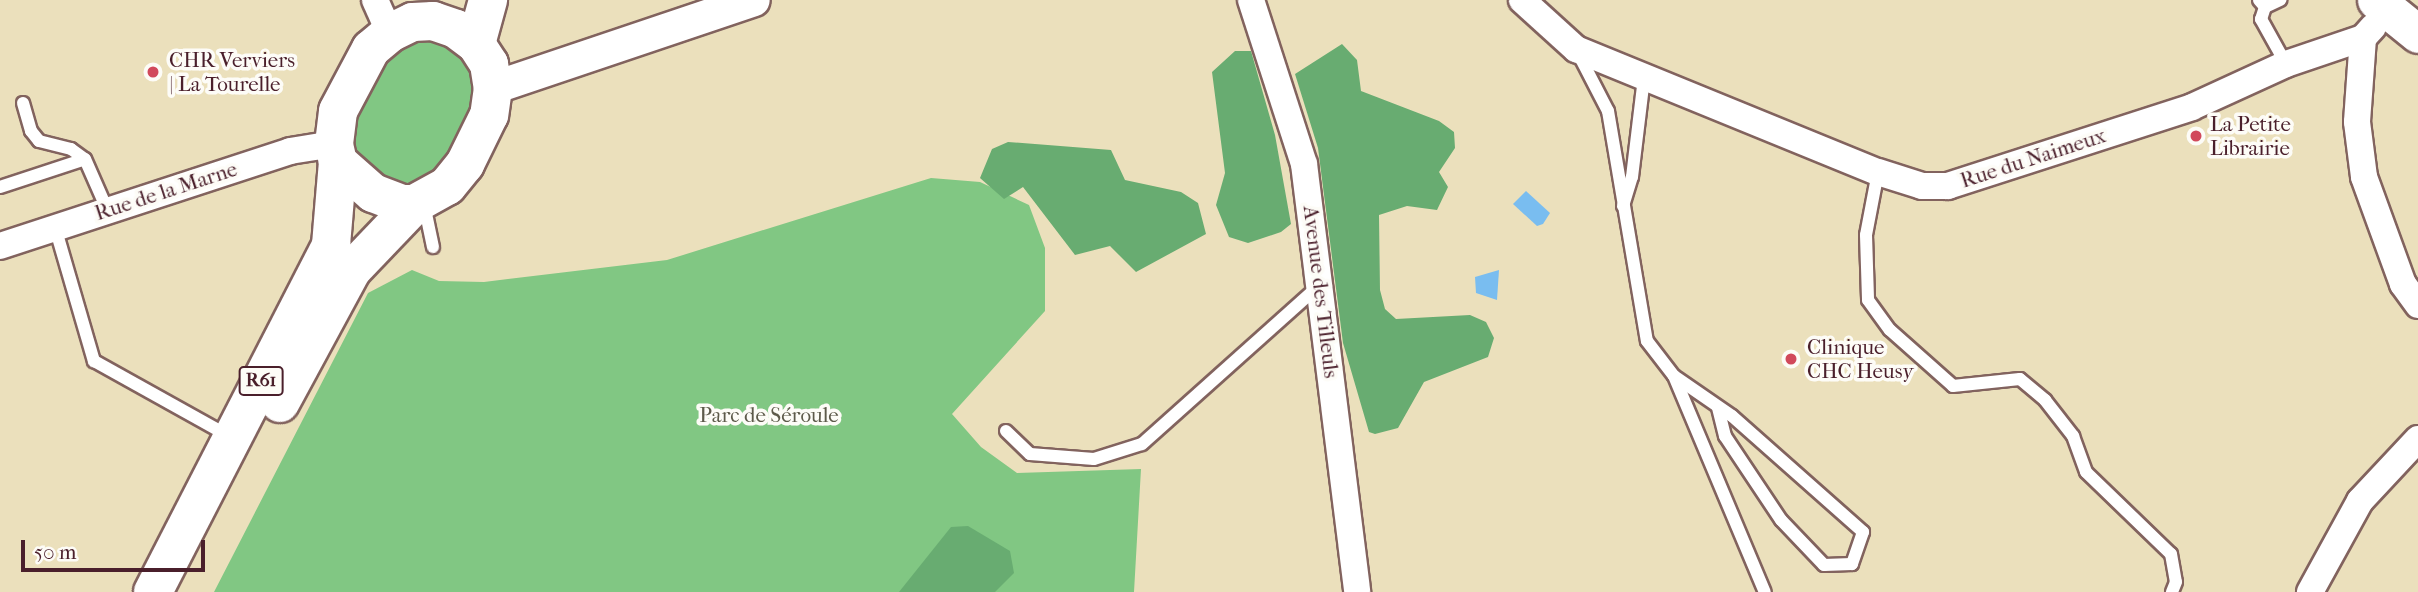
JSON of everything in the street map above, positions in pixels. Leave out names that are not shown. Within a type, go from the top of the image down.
[{"type":"highway","points":[[476,44],[488,0]]},
{"type":"highway","name":"R61","points":[[153,592],[331,245],[338,111],[346,90],[372,49],[382,16],[413,22],[433,21],[456,29],[476,44],[489,64],[493,88],[489,115],[465,164],[447,186],[419,202],[368,249],[338,292],[182,592]]},
{"type":"highway","points":[[336,153],[373,193],[419,202]]},
{"type":"main road","points":[[2382,5],[2418,34]]},
{"type":"street","points":[[493,88],[754,0]]},
{"type":"street","name":"Avenue des Tilleuls","points":[[1251,0],[1304,164],[1357,592]]},
{"type":"street","name":"Rue du Naimeux","points":[[1522,0],[1576,49],[1878,172],[1922,186],[1948,186],[2192,107],[2286,64],[2363,38]]},
{"type":"street","points":[[2382,5],[2363,38],[2357,122],[2364,177],[2403,285],[2418,305]]},
{"type":"street","name":"Rue de la Marne","points":[[0,246],[290,151],[336,153]]},
{"type":"street","points":[[2310,592],[2360,501],[2418,439]]},
{"type":"lane","points":[[2280,0],[2262,3],[2262,19],[2286,64]]},
{"type":"lane","points":[[1576,49],[1608,111],[1647,341],[1674,376],[1765,592]]},
{"type":"lane","points":[[1623,207],[1637,150],[1644,78]]},
{"type":"lane","points":[[23,103],[31,131],[39,141],[71,149],[85,159],[107,209]]},
{"type":"lane","points":[[0,187],[85,159]]},
{"type":"lane","points":[[1878,172],[1866,235],[1868,300],[1891,330],[1953,386],[2020,379],[2045,401],[2073,436],[2086,472],[2171,554],[2176,582],[2172,592]]},
{"type":"lane","points":[[419,202],[433,247]]},
{"type":"lane","points":[[55,227],[94,361],[232,438]]},
{"type":"lane","points":[[1006,430],[1030,454],[1094,459],[1142,444],[1320,286]]},
{"type":"lane","points":[[1674,376],[1732,416],[1863,532],[1852,564],[1824,565],[1782,520],[1724,436],[1718,408]]},
{"type":"green space","points":[[421,36],[448,42],[469,60],[477,103],[451,154],[433,176],[407,187],[383,181],[361,164],[349,141],[350,118],[384,55]]},
{"type":"green space","points":[[1342,44],[1357,60],[1361,91],[1439,121],[1454,132],[1455,148],[1439,172],[1448,187],[1437,210],[1407,206],[1379,215],[1380,290],[1385,309],[1396,319],[1470,315],[1486,322],[1494,338],[1488,357],[1424,382],[1398,428],[1375,434],[1369,432],[1343,343],[1318,148],[1295,74]]},
{"type":"green space","points":[[1235,51],[1251,51],[1275,135],[1291,224],[1281,232],[1248,243],[1229,237],[1216,205],[1225,173],[1212,72]]},
{"type":"green space","points":[[1008,142],[1111,150],[1125,180],[1181,192],[1198,203],[1206,234],[1136,272],[1110,246],[1075,255],[1023,187],[1004,199],[980,178],[992,149]]},
{"type":"green space","name":"Parc de Séroule","points":[[931,178],[980,182],[1029,205],[1045,248],[1045,311],[952,414],[981,447],[1017,473],[1141,469],[1134,592],[214,592],[368,293],[412,270],[439,281],[484,282],[667,260]]},
{"type":"green space","points":[[968,526],[1010,551],[1014,573],[995,592],[899,592],[951,527]]},
{"type":"water","points":[[1526,191],[1550,213],[1543,224],[1537,226],[1513,204]]},
{"type":"water","points":[[1499,270],[1497,300],[1476,293],[1475,277]]},
{"type":"place","name":"CHR Verviers | La Tourelle","points":[[153,72]]},
{"type":"place","name":"La Petite Librairie","points":[[2196,136]]},
{"type":"place","name":"Clinique CHC Heusy","points":[[1791,359]]}]
